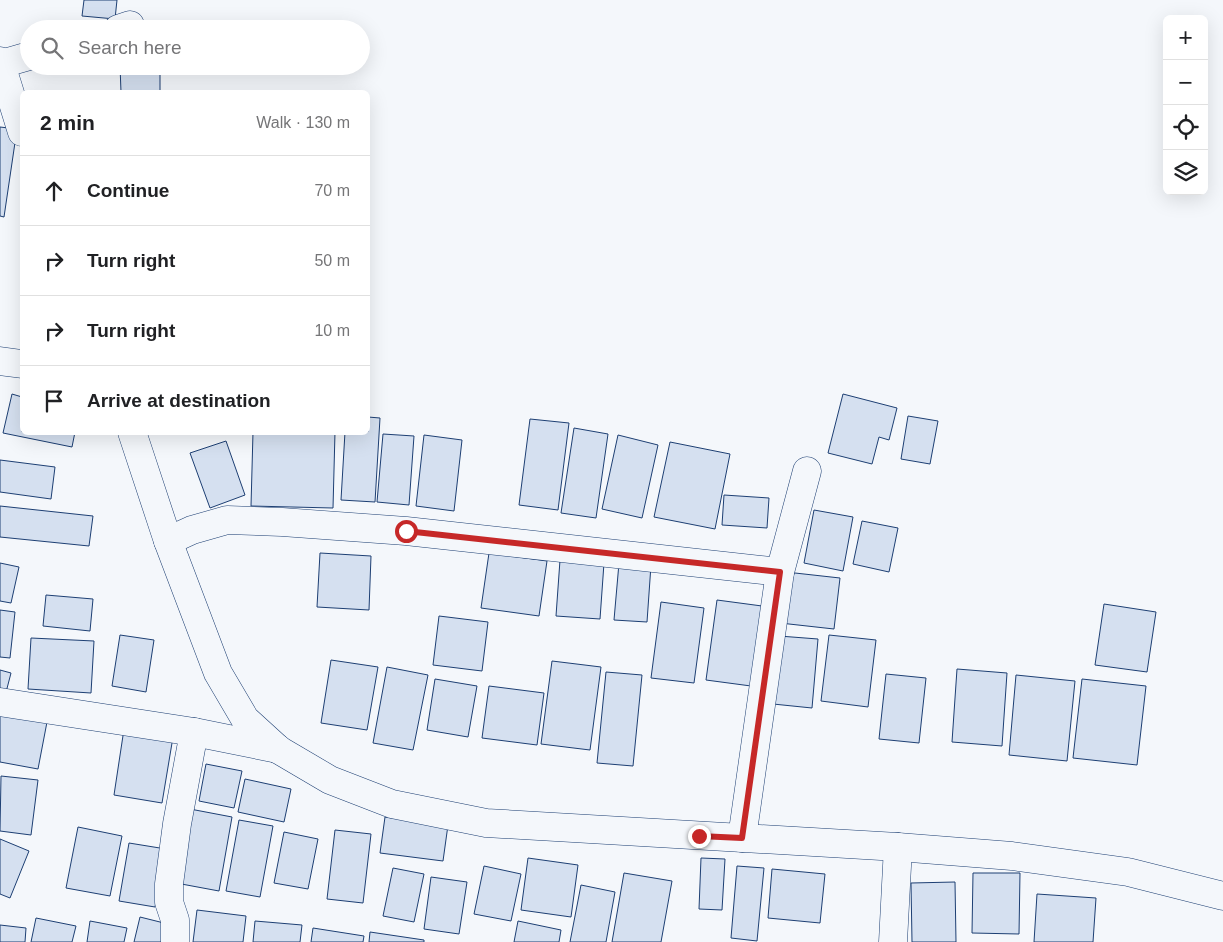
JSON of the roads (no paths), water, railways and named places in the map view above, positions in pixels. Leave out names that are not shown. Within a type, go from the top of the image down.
[{"type":"street","points":[[20,58],[1,62],[20,125]]},
{"type":"street","points":[[0,361],[20,364]]},
{"type":"street","points":[[133,435],[180,535],[218,673],[245,719],[279,750],[330,780],[392,804],[486,823],[898,847],[1012,856],[1128,872],[1223,896]]},
{"type":"street","points":[[742,838],[780,572],[807,471]]},
{"type":"street","points":[[180,535],[227,520],[406,531],[780,572]]},
{"type":"street","points":[[0,702],[194,732],[279,750]]},
{"type":"street","points":[[175,942],[174,920],[169,902],[169,884],[177,824],[194,732]]},
{"type":"street","points":[[894,942],[898,847]]}]
